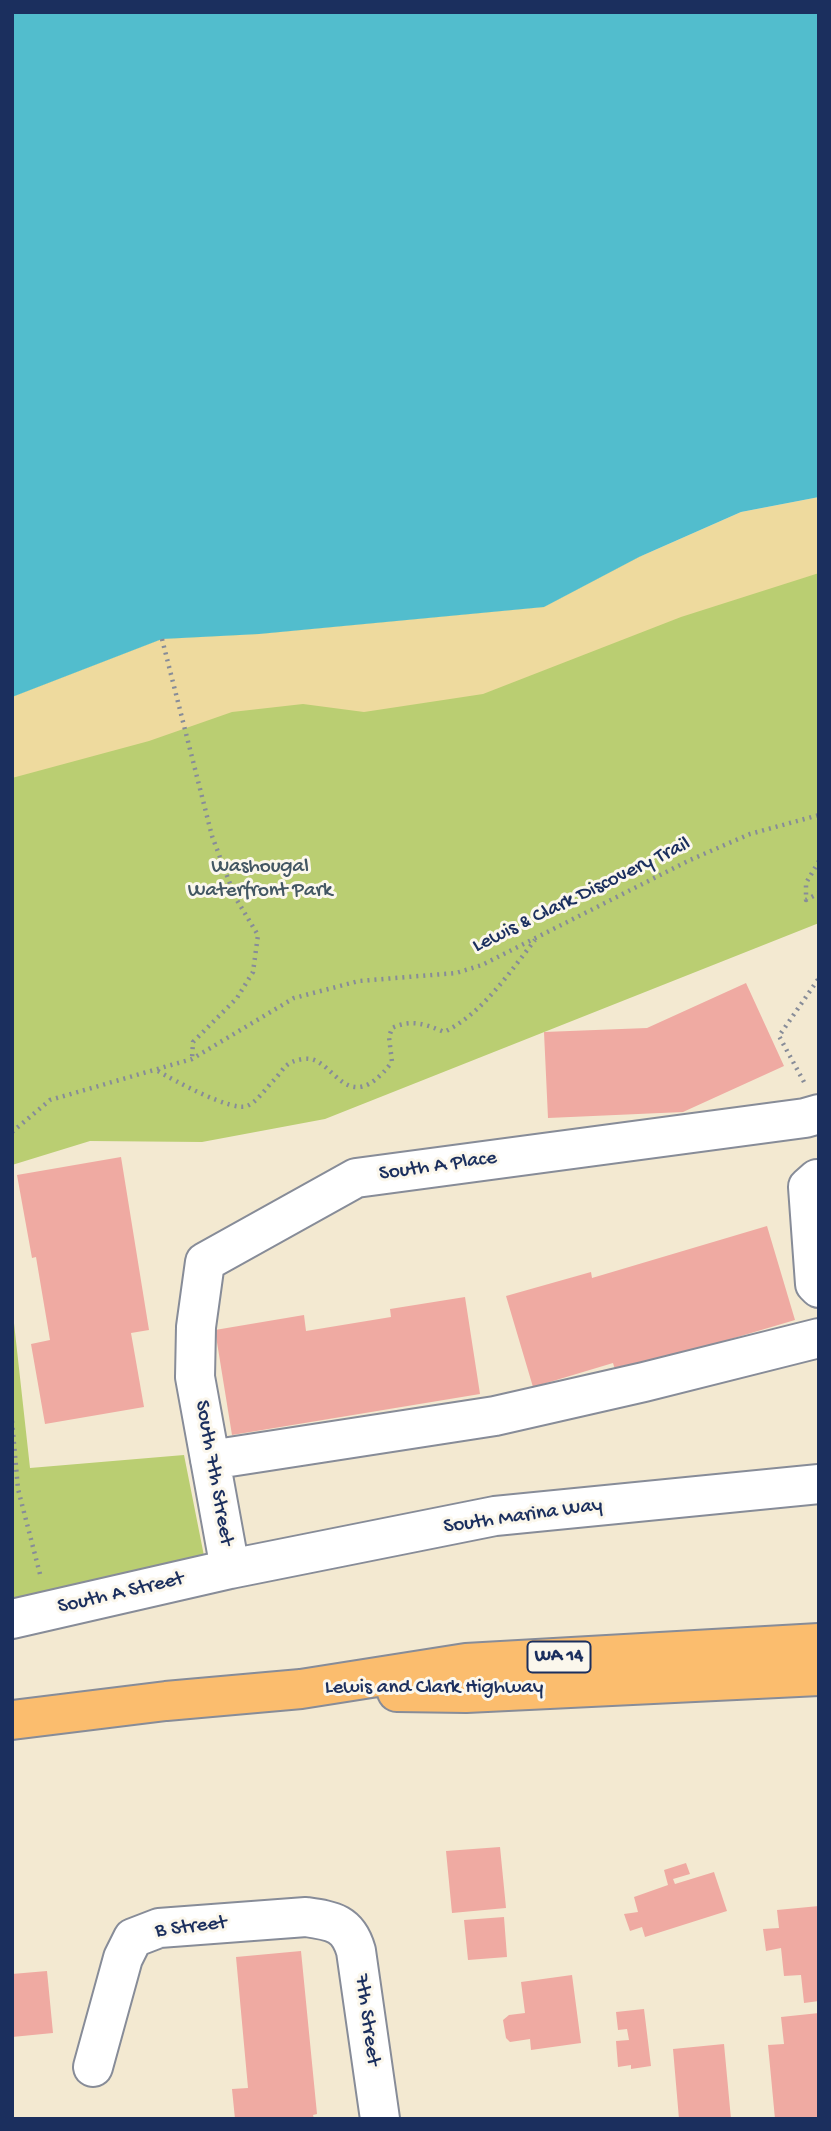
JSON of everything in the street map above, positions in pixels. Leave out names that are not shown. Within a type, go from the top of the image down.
[{"type":"highway","name":"Lewis and Clark Highway","points":[[12,1720],[166,1701],[300,1689],[466,1663],[819,1643]]},
{"type":"highway","name":"Lewis and Clark Highway","points":[[300,1689],[466,1693],[819,1676]]},
{"type":"street","points":[[809,1105],[818,1180],[808,1188],[815,1284],[819,1287]]},
{"type":"street","name":"South A Place","points":[[195,1377],[196,1327],[205,1262],[356,1178],[809,1105]]},
{"type":"street","points":[[210,1460],[495,1416],[819,1338]]},
{"type":"street","name":"South 7th Street","points":[[195,1377],[230,1569]]},
{"type":"street","name":"South Marina Way","points":[[230,1569],[495,1516],[819,1484]]},
{"type":"street","name":"South A Street","points":[[12,1619],[230,1569]]},
{"type":"street","name":"B Street","points":[[93,2067],[123,1958],[133,1938],[159,1928],[306,1917],[341,1926]]},
{"type":"street","name":"7th Street","points":[[341,1926],[352,1936],[356,1951],[380,2119]]},
{"type":"path","points":[[162,639],[212,836],[234,897],[258,936],[253,972],[237,998],[193,1042],[192,1059]]},
{"type":"path","name":"Lewis & Clark Discovery Trail","points":[[12,1132],[50,1100],[192,1059],[294,998],[359,981],[456,973],[482,965],[690,860],[750,834],[819,815]]},
{"type":"path","points":[[819,861],[806,883],[806,900],[819,893]]},
{"type":"path","points":[[157,1071],[187,1088],[239,1108],[250,1105],[286,1064],[306,1058],[319,1061],[340,1081],[350,1086],[362,1086],[378,1079],[391,1062],[389,1037],[392,1028],[406,1022],[430,1026],[444,1032],[461,1024],[502,982],[536,939]]},
{"type":"path","points":[[809,1105],[779,1036],[819,978]]},
{"type":"path","points":[[12,1421],[18,1489],[41,1580]]},
{"type":"green space","name":"Washougal Waterfront Park","points":[[819,497],[819,923],[325,1119],[202,1142],[90,1141],[12,1165],[12,697],[162,639],[259,634],[544,607],[639,557]]},
{"type":"green space","points":[[12,1305],[30,1468],[184,1455],[207,1571],[12,1606]]},
{"type":"sand","points":[[819,497],[819,573],[681,617],[483,694],[364,712],[303,704],[232,712],[149,741],[12,778],[12,697],[162,639],[259,634],[544,607],[639,557],[741,512]]},
{"type":"water","points":[[12,12],[819,12],[819,497],[741,512],[639,557],[544,607],[259,634],[162,639],[12,697]]},
{"type":"building","points":[[746,983],[784,1066],[683,1112],[548,1118],[544,1032],[647,1028]]},
{"type":"building","points":[[121,1157],[149,1330],[131,1333],[144,1407],[45,1424],[31,1344],[50,1340],[36,1257],[32,1258],[17,1175]]},
{"type":"building","points":[[767,1226],[795,1320],[616,1373],[613,1363],[533,1387],[506,1296],[591,1272],[592,1278]]},
{"type":"building","points":[[465,1297],[480,1394],[232,1435],[215,1330],[304,1315],[306,1331],[391,1317],[390,1309]]},
{"type":"building","points":[[500,1847],[506,1908],[452,1913],[446,1851]]},
{"type":"building","points":[[686,1863],[690,1874],[673,1879],[675,1884],[714,1872],[727,1911],[645,1937],[642,1927],[630,1931],[624,1914],[638,1912],[634,1897],[668,1885],[664,1870]]},
{"type":"building","points":[[819,1906],[819,2001],[804,2003],[801,1975],[784,1976],[781,1948],[766,1951],[763,1929],[779,1928],[777,1910]]},
{"type":"building","points":[[504,1917],[507,1957],[468,1960],[464,1920]]},
{"type":"building","points":[[301,1951],[317,2114],[313,2115],[314,2119],[235,2119],[232,2089],[248,2088],[236,1957]]},
{"type":"building","points":[[47,1971],[53,2033],[12,2037],[12,1974]]},
{"type":"building","points":[[572,1975],[581,2043],[531,2050],[530,2039],[510,2042],[506,2038],[503,2020],[509,2015],[525,2013],[521,1982]]},
{"type":"building","points":[[644,2009],[651,2066],[631,2069],[631,2065],[618,2067],[616,2041],[629,2040],[627,2029],[618,2030],[616,2012]]},
{"type":"building","points":[[819,2013],[819,2118],[775,2119],[768,2045],[784,2044],[781,2017]]},
{"type":"building","points":[[724,2044],[731,2119],[679,2119],[673,2049]]}]
